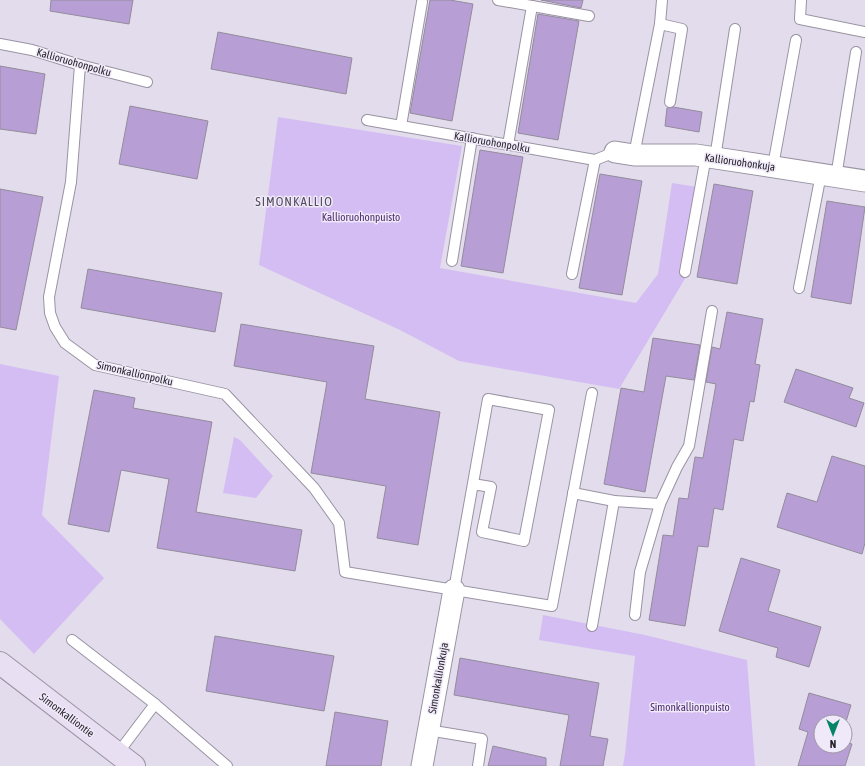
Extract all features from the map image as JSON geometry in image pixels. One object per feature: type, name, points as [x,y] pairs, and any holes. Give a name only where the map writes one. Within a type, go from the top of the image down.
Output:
[{"type":"main road","name":"Simonkalliontie","points":[[0,663],[126,760]]},
{"type":"street","name":"Kallioruohonkuja","points":[[624,153],[696,155],[865,181]]},
{"type":"street","name":"Simonkallionkuja","points":[[422,766],[454,590]]},
{"type":"lane","points":[[498,0],[589,16]]},
{"type":"lane","points":[[572,274],[594,160],[624,153],[660,24],[662,0]]},
{"type":"lane","points":[[801,0],[800,19],[865,32]]},
{"type":"lane","points":[[401,126],[422,2]]},
{"type":"lane","points":[[508,145],[532,6]]},
{"type":"lane","points":[[660,24],[682,29],[670,102]]},
{"type":"lane","points":[[685,272],[711,157],[735,29]]},
{"type":"lane","points":[[773,166],[796,40]]},
{"type":"lane","name":"Kallioruohonpolku","points":[[0,44],[32,50],[80,65],[147,82]]},
{"type":"lane","points":[[798,288],[828,175],[856,52]]},
{"type":"lane","name":"Simonkallionpolku","points":[[80,65],[71,182],[49,297],[50,313],[55,329],[65,343],[95,365],[225,394],[314,488],[339,523],[344,572],[454,590]]},
{"type":"lane","name":"Kallioruohonpolku","points":[[367,120],[594,160]]},
{"type":"lane","points":[[452,261],[472,138]]},
{"type":"lane","points":[[635,615],[640,572],[660,504],[677,467],[689,446],[712,311]]},
{"type":"lane","points":[[472,484],[491,487],[482,532],[524,541],[548,410],[488,399],[472,484],[454,590],[552,606],[592,393]]},
{"type":"lane","points":[[573,493],[614,501],[660,504]]},
{"type":"lane","points":[[592,626],[614,501]]},
{"type":"lane","points":[[72,640],[155,704],[227,766]]},
{"type":"lane","points":[[126,760],[155,704]]},
{"type":"lane","points":[[428,730],[482,739],[478,766]]},
{"type":"green space","name":"Kallioruohonpuisto","points":[[278,117],[462,146],[440,268],[636,303],[658,274],[672,183],[703,188],[686,277],[619,389],[459,361],[400,330],[259,265]]},
{"type":"green space","points":[[0,364],[59,376],[42,515],[104,578],[34,654],[0,619]]},
{"type":"green space","points":[[234,437],[240,440],[273,476],[256,498],[223,493]]},
{"type":"green space","name":"Simonkallionpuisto","points":[[543,615],[645,635],[747,660],[755,766],[623,766],[635,656],[539,640]]},
{"type":"building","points":[[51,0],[133,0],[129,24],[50,11]]},
{"type":"building","points":[[430,0],[450,0],[473,4],[452,121],[410,113]]},
{"type":"building","points":[[541,0],[583,0],[581,8]]},
{"type":"building","points":[[538,14],[579,21],[558,140],[518,133]]},
{"type":"building","points":[[218,32],[352,58],[346,94],[211,69]]},
{"type":"building","points":[[0,66],[45,74],[36,134],[0,129]]},
{"type":"building","points":[[130,106],[208,121],[197,179],[119,164]]},
{"type":"building","points":[[673,107],[702,112],[699,132],[665,126],[667,108]]},
{"type":"building","points":[[480,150],[523,157],[503,273],[461,266]]},
{"type":"building","points":[[600,174],[642,181],[622,295],[579,288]]},
{"type":"building","points":[[714,184],[753,191],[737,284],[697,277]]},
{"type":"building","points":[[0,189],[43,197],[16,330],[0,327]]},
{"type":"building","points":[[827,201],[865,207],[851,304],[811,297]]},
{"type":"building","points":[[88,269],[222,293],[215,332],[81,308]]},
{"type":"building","points":[[727,312],[763,319],[755,364],[760,365],[754,402],[750,401],[743,441],[734,439],[723,510],[714,508],[708,547],[698,546],[685,626],[649,620],[663,535],[673,536],[679,498],[688,499],[695,457],[703,458],[716,384],[706,382],[712,347],[720,349]]},
{"type":"building","points":[[241,324],[374,346],[365,399],[440,412],[418,545],[377,538],[386,486],[311,473],[327,382],[234,366]]},
{"type":"building","points":[[653,338],[700,345],[694,380],[666,376],[645,492],[604,484],[621,388],[644,392]]},
{"type":"building","points":[[796,369],[853,388],[849,398],[864,403],[856,427],[784,402]]},
{"type":"building","points":[[94,390],[135,398],[133,408],[212,422],[196,512],[302,530],[295,571],[157,548],[169,479],[121,470],[109,532],[68,524]]},
{"type":"building","points":[[832,456],[865,466],[865,543],[862,554],[777,527],[787,493],[817,502]]},
{"type":"building","points":[[741,558],[780,570],[768,611],[821,627],[809,667],[776,657],[778,648],[719,631]]},
{"type":"building","points":[[215,636],[334,656],[324,711],[206,691]]},
{"type":"building","points":[[460,658],[599,683],[590,736],[608,739],[603,766],[560,766],[569,715],[454,695]]},
{"type":"building","points":[[809,693],[851,705],[848,714],[813,714],[813,754],[849,754],[845,766],[798,766],[808,732],[799,729]]},
{"type":"building","points":[[335,712],[388,721],[381,766],[326,766]]},
{"type":"building","points":[[493,746],[546,758],[546,766],[488,766]]},
{"type":"district","name":"SIMONKALLIO","points":[[294,201]]}]
